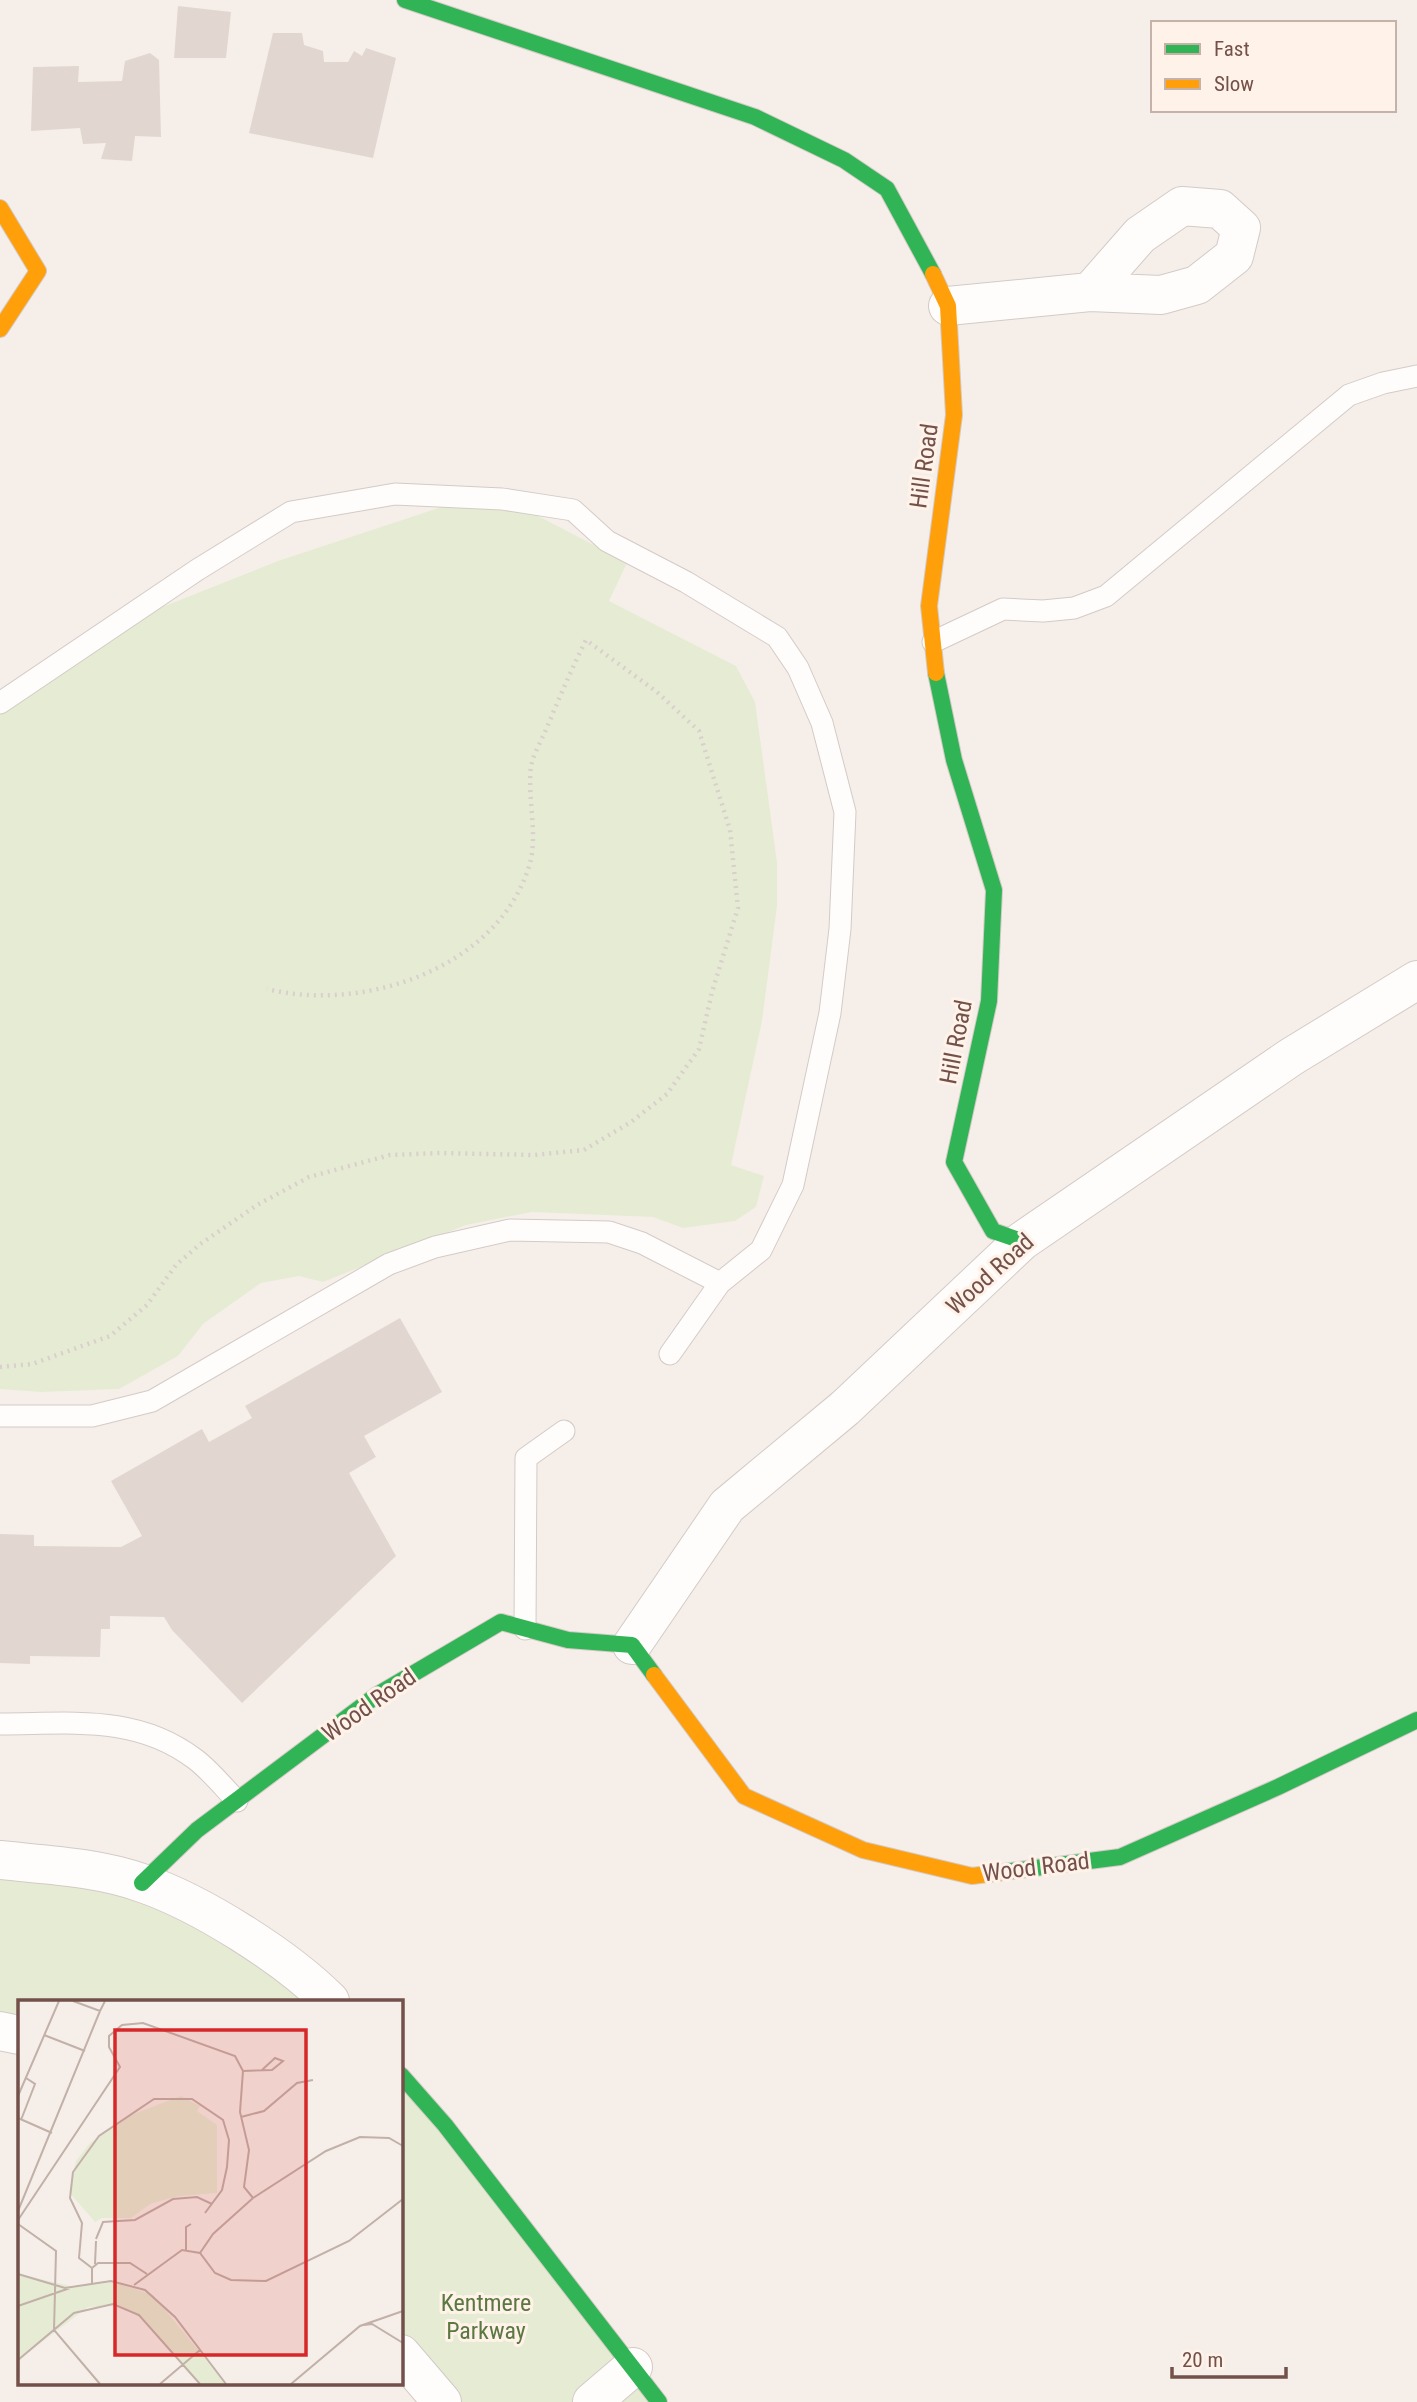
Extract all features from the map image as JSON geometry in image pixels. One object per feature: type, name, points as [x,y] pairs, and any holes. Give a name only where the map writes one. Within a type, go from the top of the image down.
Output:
[{"type":"street","name":"Hill Road","points":[[405,0],[755,117],[844,160],[887,189],[923,252],[948,306],[954,415],[929,606],[937,685],[954,760],[995,890],[989,1001],[954,1162],[993,1231],[1022,1241]]},
{"type":"street","points":[[0,208],[38,271],[0,329]]},
{"type":"street","points":[[948,306],[1090,292]]},
{"type":"street","name":"Wood Road","points":[[632,1645],[727,1506],[845,1408],[1022,1241],[1291,1057],[1417,980]]},
{"type":"street","name":"Wood Road","points":[[142,1883],[197,1830],[377,1695],[501,1622],[568,1640],[632,1645],[744,1796],[863,1850],[972,1876],[1120,1857],[1278,1787],[1417,1720]]},
{"type":"street","points":[[0,1860],[71,1867],[142,1883],[223,1922],[283,1961],[329,2000]]},
{"type":"street","points":[[0,2031],[18,2035]]},
{"type":"street","points":[[402,2076],[445,2125],[659,2402]]},
{"type":"street","points":[[402,2355],[442,2402]]},
{"type":"street","points":[[592,2402],[633,2368]]},
{"type":"lane","points":[[933,642],[1003,609],[1043,611],[1074,608],[1106,596],[1349,395],[1383,383],[1417,376]]},
{"type":"lane","points":[[0,703],[197,570],[291,512],[395,494],[502,499],[573,510],[607,541],[686,582],[777,637],[798,668],[822,723],[845,812],[840,929],[830,1013],[793,1185],[761,1250],[720,1283],[670,1354]]},
{"type":"lane","points":[[0,1416],[92,1416],[152,1401],[389,1264],[435,1247],[510,1230],[609,1232],[642,1243],[720,1283]]},
{"type":"lane","points":[[525,1629],[526,1458],[564,1431]]},
{"type":"lane","points":[[0,1724],[113,1724],[160,1737],[197,1760],[237,1801]]},
{"type":"path","points":[[0,1367],[32,1364],[110,1336],[147,1305],[176,1265],[199,1245],[257,1205],[309,1177],[390,1156],[440,1153],[534,1156],[584,1150],[631,1122],[667,1094],[699,1049],[712,992],[738,908],[730,830],[699,731],[657,692],[586,640],[531,765],[531,861],[513,903],[474,944],[435,971],[374,992],[288,994],[267,989]]},
{"type":"green space","points":[[490,491],[594,545],[614,546],[627,563],[609,601],[736,666],[755,702],[777,862],[777,906],[762,1021],[731,1165],[764,1176],[756,1207],[735,1221],[683,1228],[653,1217],[532,1212],[466,1225],[323,1282],[299,1276],[261,1283],[203,1324],[178,1356],[119,1389],[41,1392],[0,1389],[0,690],[97,633],[278,561]]},
{"type":"green space","points":[[0,1860],[142,1883],[328,2000],[18,2000],[18,2035],[0,2031]]},
{"type":"green space","name":"Kentmere Parkway","points":[[402,2076],[659,2402],[442,2402],[402,2355]]},
{"type":"building","points":[[178,6],[231,12],[226,58],[174,58]]},
{"type":"building","points":[[273,33],[302,33],[304,45],[323,51],[324,62],[348,62],[354,51],[362,56],[366,48],[396,58],[373,158],[249,133]]},
{"type":"building","points":[[150,53],[159,60],[161,137],[135,136],[132,161],[101,159],[106,143],[83,144],[80,128],[31,131],[33,67],[79,66],[78,82],[122,81],[125,61]]},
{"type":"building","points":[[400,1318],[442,1392],[364,1436],[376,1457],[349,1473],[396,1556],[242,1703],[172,1630],[164,1617],[110,1616],[110,1629],[101,1629],[100,1657],[30,1656],[30,1664],[0,1663],[0,1534],[34,1535],[34,1546],[121,1547],[142,1536],[111,1481],[202,1429],[209,1442],[252,1418],[245,1406]]},
{"type":"traffic: fast","points":[[405,0],[755,117],[844,160],[887,189],[933,274]]},
{"type":"traffic: fast","points":[[936,673],[954,760],[994,890],[989,1001],[954,1162],[993,1231],[1022,1241]]},
{"type":"traffic: fast","points":[[142,1883],[197,1830],[377,1695],[501,1622],[568,1640],[632,1645],[654,1675]]},
{"type":"traffic: fast","points":[[1004,1872],[1120,1857],[1278,1787],[1417,1720]]},
{"type":"traffic: fast","points":[[402,2076],[445,2125],[659,2402]]},
{"type":"traffic: slow","points":[[0,208],[38,271],[0,329]]},
{"type":"traffic: slow","points":[[933,274],[948,306],[954,415],[929,606],[936,673]]},
{"type":"traffic: slow","points":[[654,1675],[744,1796],[863,1850],[972,1876],[1004,1872]]}]
